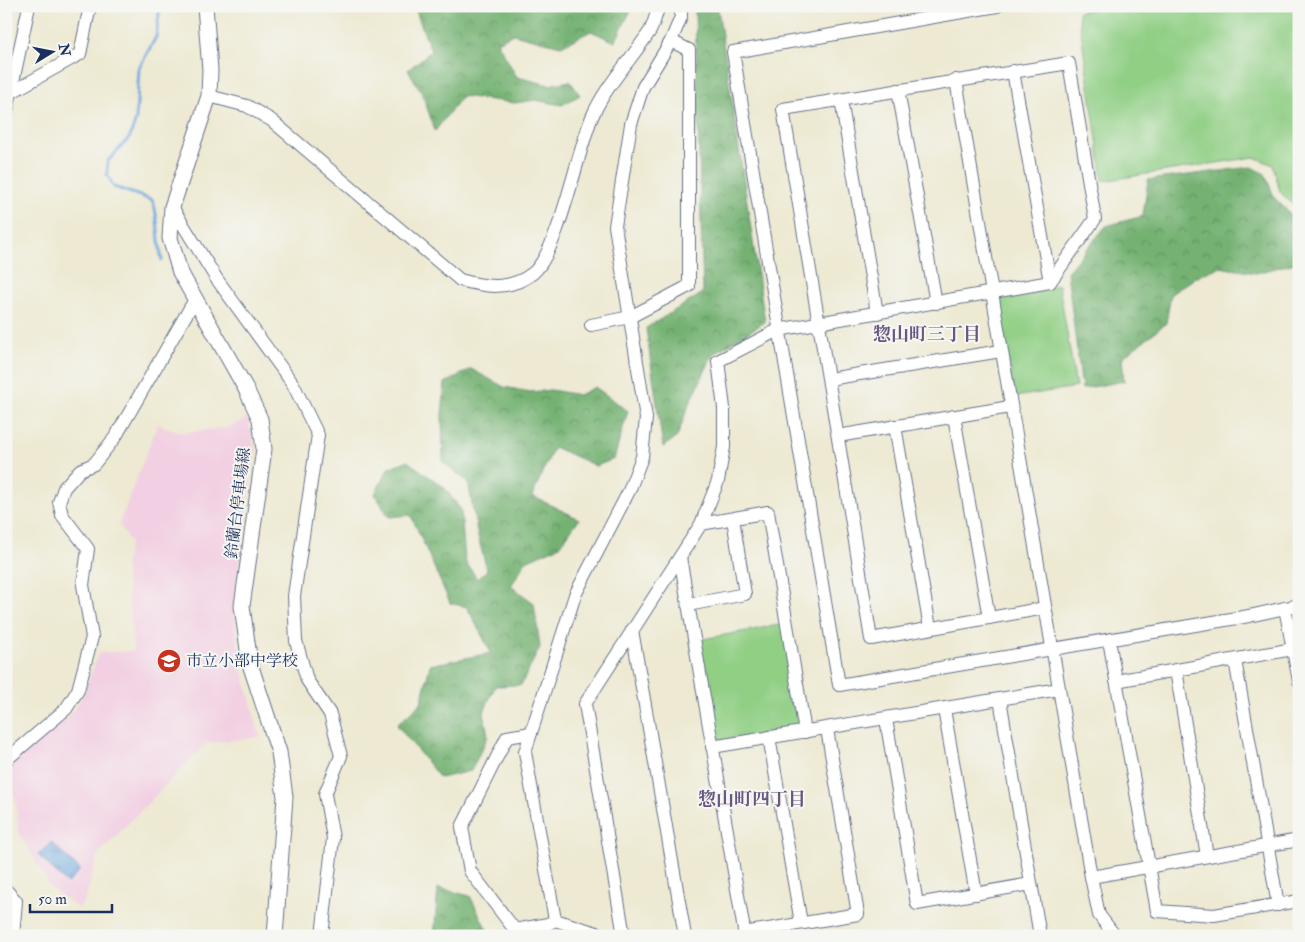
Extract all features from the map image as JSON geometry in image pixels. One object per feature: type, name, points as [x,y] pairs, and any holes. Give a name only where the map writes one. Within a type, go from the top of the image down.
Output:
[{"type":"main road","name":"鈴蘭台停車場線","points":[[205,6],[210,70],[209,96],[172,207],[170,238],[180,272],[194,301],[250,397],[260,419],[264,449],[242,606],[250,664],[278,752],[285,797],[275,936]]},
{"type":"street","points":[[6,116],[8,93],[29,6]]},
{"type":"street","points":[[8,93],[80,54],[90,6]]},
{"type":"street","points":[[209,96],[247,106],[272,120],[460,280],[486,287],[513,284],[533,272],[549,250],[592,117],[606,91],[651,30],[659,6]]},
{"type":"street","points":[[555,920],[525,752],[575,595],[629,491],[642,457],[646,418],[614,226],[631,124],[643,87],[671,42],[680,17],[681,6]]},
{"type":"street","points":[[997,6],[945,11],[733,52],[778,330],[839,685],[1052,650],[1299,605]]},
{"type":"street","points":[[591,325],[630,317],[689,286],[689,50],[671,42]]},
{"type":"street","points":[[624,936],[585,704],[701,524],[718,481],[724,447],[724,408],[718,360],[778,330],[819,323],[876,313],[936,303],[1050,282],[1095,219],[1068,63],[783,109],[819,323],[828,379],[838,436],[871,638],[1045,608]]},
{"type":"street","points":[[1013,72],[1050,282]]},
{"type":"street","points":[[956,80],[1091,877],[1100,915],[1114,936]]},
{"type":"street","points":[[898,90],[936,303]]},
{"type":"street","points":[[841,100],[876,313]]},
{"type":"street","points":[[172,207],[216,278],[293,384],[318,435],[294,596],[296,641],[307,680],[330,714],[341,756],[325,794],[333,838],[322,936]]},
{"type":"street","points":[[6,760],[66,709],[78,690],[92,637],[83,585],[88,549],[62,515],[59,502],[64,488],[80,470],[94,464],[116,436],[194,301]]},
{"type":"street","points":[[828,379],[1001,351]]},
{"type":"street","points":[[838,436],[1010,407]]},
{"type":"street","points":[[954,416],[989,618]]},
{"type":"street","points":[[895,426],[930,628]]},
{"type":"street","points":[[701,524],[768,512],[806,732]]},
{"type":"street","points":[[688,605],[746,594],[733,519]]},
{"type":"street","points":[[680,557],[744,934],[858,914],[827,729]]},
{"type":"street","points":[[1285,608],[1299,681]]},
{"type":"street","points":[[632,630],[685,936]]},
{"type":"street","points":[[1109,640],[1157,911],[1214,916],[1299,901]]},
{"type":"street","points":[[1116,681],[1293,649]]},
{"type":"street","points":[[1235,660],[1278,905]]},
{"type":"street","points":[[1176,670],[1207,856]]},
{"type":"street","points":[[712,747],[1059,689]]},
{"type":"street","points":[[1000,699],[1040,936]]},
{"type":"street","points":[[944,709],[976,894]]},
{"type":"street","points":[[886,719],[917,904],[1031,884]]},
{"type":"street","points":[[531,733],[507,737],[462,827],[470,870],[514,930],[548,924],[555,920],[606,936]]},
{"type":"street","points":[[769,737],[801,923]]},
{"type":"street","points":[[1091,877],[1299,840]]},
{"type":"street","points":[[6,890],[16,901],[13,936]]},
{"type":"street","points":[[1293,936],[1299,935]]},
{"type":"shaded area","name":"市立小部中学校","points":[[248,418],[255,451],[233,606],[242,669],[260,737],[207,743],[98,854],[86,897],[79,909],[52,889],[19,833],[15,796],[6,781],[6,766],[69,717],[83,695],[99,653],[134,651],[125,565],[130,542],[119,524],[158,424],[182,433],[230,427]]},
{"type":"green space","points":[[414,6],[633,6],[615,42],[591,31],[561,46],[513,34],[497,42],[517,77],[549,85],[570,81],[580,95],[562,105],[535,100],[515,103],[462,96],[435,131],[422,93],[408,70],[431,51]]},
{"type":"green space","points":[[698,6],[713,6],[718,9],[765,322],[713,354],[686,412],[677,437],[663,447],[646,328],[703,293],[695,11]]},
{"type":"green space","points":[[1108,6],[1299,6],[1299,210],[1280,192],[1273,165],[1254,157],[1103,181],[1078,12]]},
{"type":"green space","points":[[1251,167],[1265,174],[1274,197],[1294,218],[1299,218],[1299,262],[1256,273],[1219,267],[1198,276],[1171,294],[1166,323],[1122,358],[1124,381],[1082,389],[1067,272],[1106,226],[1143,216],[1148,180]]},
{"type":"green space","points":[[1059,285],[1076,387],[1015,397],[998,303],[1003,296]]},
{"type":"green space","points":[[471,369],[504,387],[530,392],[551,390],[579,395],[595,387],[628,411],[614,459],[596,466],[554,447],[532,496],[579,519],[560,546],[526,561],[511,586],[534,603],[540,647],[521,685],[495,686],[484,712],[488,736],[471,771],[440,778],[397,725],[421,703],[430,665],[491,653],[467,607],[450,603],[411,515],[389,517],[375,494],[389,467],[407,461],[444,487],[461,510],[465,561],[477,579],[487,570],[478,537],[468,482],[443,462],[442,414],[445,383]]},
{"type":"green space","points":[[779,625],[785,630],[800,724],[794,729],[724,741],[716,736],[699,642],[703,639]]},
{"type":"green space","points":[[438,888],[470,896],[490,936],[434,936]]},
{"type":"water","points":[[51,842],[80,870],[67,884],[38,855]]},
{"type":"waterway","points":[[160,6],[156,37],[139,68],[136,119],[130,137],[108,161],[107,174],[114,187],[152,200],[156,211],[162,260]]},
{"type":"place","name":"市立小部中学校","points":[[169,661]]},
{"type":"district","name":"惣山町三丁目","points":[[927,334]]},
{"type":"district","name":"惣山町四丁目","points":[[752,799]]}]
